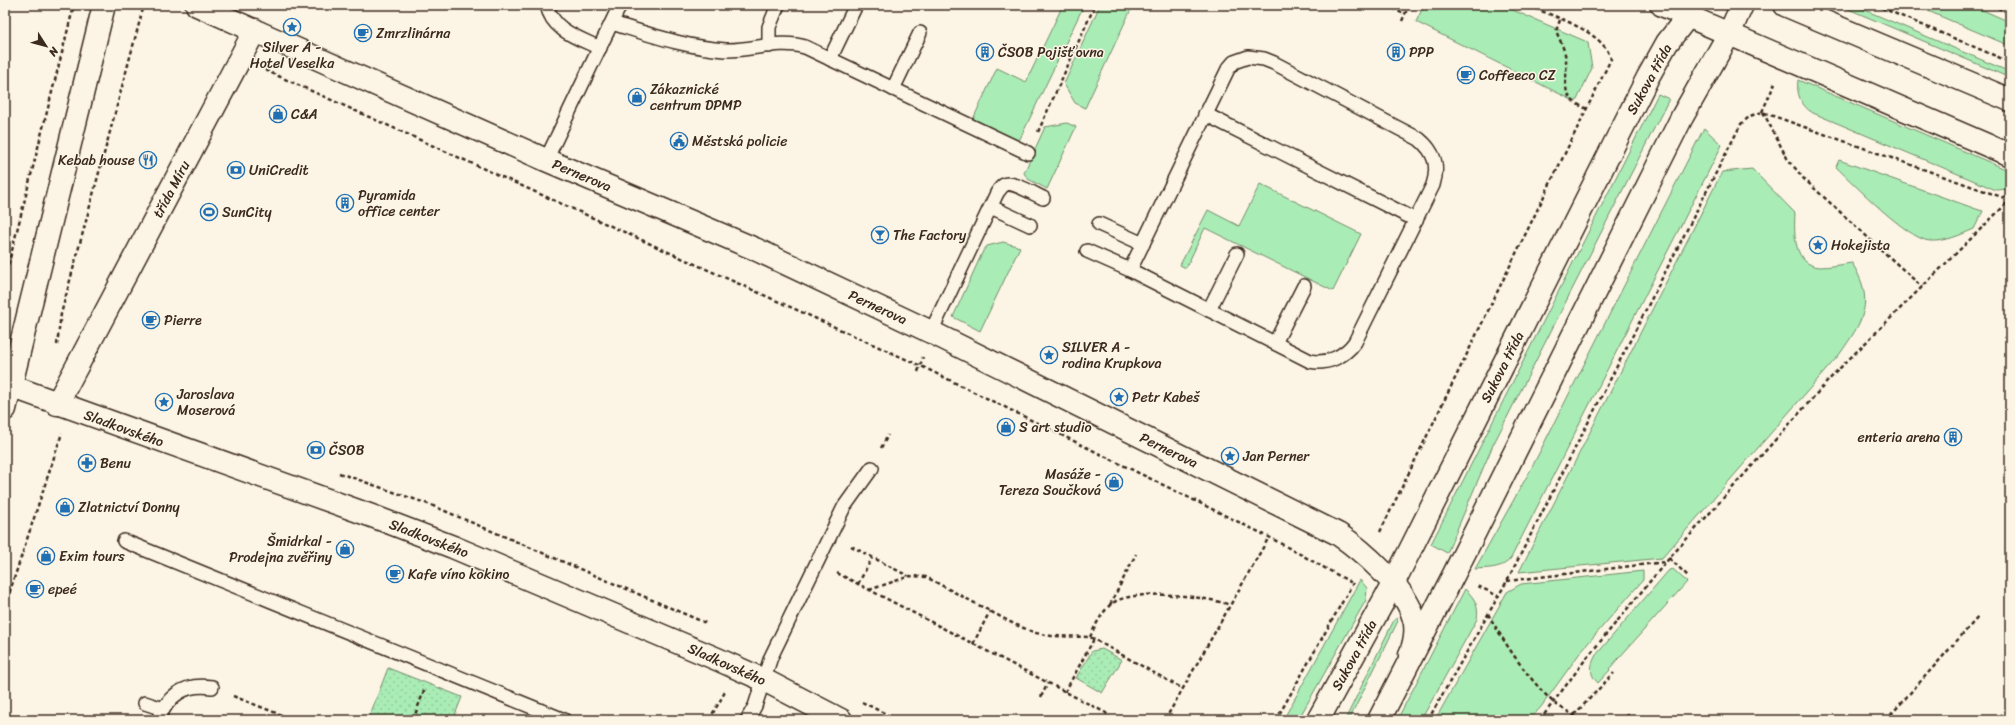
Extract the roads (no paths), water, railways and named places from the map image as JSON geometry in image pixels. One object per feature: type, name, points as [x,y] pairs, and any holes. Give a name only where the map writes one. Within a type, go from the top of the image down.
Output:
[{"type":"street","points":[[5,409],[8,385],[104,5]]},
{"type":"street","points":[[197,5],[255,30]]},
{"type":"street","points":[[1662,5],[1692,10],[1729,34],[2010,154]]},
{"type":"street","points":[[1379,720],[1682,118],[1729,34],[1742,5]]},
{"type":"street","points":[[1785,5],[2010,100]]},
{"type":"street","name":"Sukova třída","points":[[1318,720],[1393,584],[1648,77],[1667,43],[1692,10]]},
{"type":"street","name":"Pernerova","points":[[255,30],[546,160],[755,249],[931,332],[1338,534],[1367,556],[1393,584],[1408,606],[1415,624],[1416,635],[1405,671]]},
{"type":"street","name":"třída Míru","points":[[64,406],[71,378],[255,30]]},
{"type":"street","name":"Sladkovského","points":[[8,385],[372,516],[453,547],[764,680],[841,720]]},
{"type":"lane","points":[[547,5],[549,16],[558,26],[600,48]]},
{"type":"lane","points":[[546,160],[620,5]]},
{"type":"lane","points":[[769,46],[769,27],[778,5]]},
{"type":"lane","points":[[830,59],[856,5]]},
{"type":"lane","points":[[612,23],[712,49],[744,49],[795,44],[830,59],[1028,153]]},
{"type":"lane","points":[[893,89],[920,33]]},
{"type":"lane","points":[[1086,251],[1130,270],[1310,361],[1317,363],[1343,355],[1349,350],[1416,220],[1435,177],[1435,159],[1427,145],[1419,139],[1274,63],[1264,59],[1248,57],[1234,62],[1224,76],[1205,114],[1130,270]]},
{"type":"lane","points":[[1205,114],[1416,220]]},
{"type":"lane","points":[[931,332],[1000,189],[1008,184],[1043,198]]},
{"type":"lane","points":[[991,207],[1030,225]]},
{"type":"lane","points":[[1099,224],[1143,244]]},
{"type":"lane","points":[[1209,310],[1237,254]]},
{"type":"lane","points":[[1275,343],[1304,286]]},
{"type":"lane","points":[[747,720],[755,706],[771,657],[844,507],[872,468]]},
{"type":"lane","points":[[124,541],[564,720]]},
{"type":"lane","points":[[145,703],[160,714],[170,699],[183,689],[201,685],[212,687]]},
{"type":"place","name":"Silver A - Hotel Veselka","points":[[292,27]]},
{"type":"place","name":"Zmrzlinárna","points":[[363,33]]},
{"type":"place","name":"ČSOB Pojišťovna","points":[[985,52]]},
{"type":"place","name":"PPP","points":[[1396,52]]},
{"type":"place","name":"Coffeeco CZ","points":[[1466,75]]},
{"type":"place","name":"Zákaznické centrum DPMP","points":[[637,97]]},
{"type":"place","name":"C&A","points":[[278,114]]},
{"type":"place","name":"Městská policie","points":[[679,141]]},
{"type":"place","name":"Kebab house","points":[[148,160]]},
{"type":"place","name":"UniCredit","points":[[236,170]]},
{"type":"place","name":"Pyramida office center","points":[[345,203]]},
{"type":"place","name":"SunCity","points":[[209,212]]},
{"type":"place","name":"The Factory","points":[[880,235]]},
{"type":"place","name":"Hokejista","points":[[1818,245]]},
{"type":"place","name":"Pierre","points":[[151,320]]},
{"type":"place","name":"SILVER A - rodina Krupkova","points":[[1049,355]]},
{"type":"place","name":"Petr Kabeš","points":[[1119,397]]},
{"type":"place","name":"Jaroslava Moserová","points":[[164,402]]},
{"type":"place","name":"S art studio","points":[[1006,427]]},
{"type":"place","name":"enteria arena","points":[[1953,437]]},
{"type":"place","name":"ČSOB","points":[[316,450]]},
{"type":"place","name":"Jan Perner","points":[[1230,456]]},
{"type":"place","name":"Benu","points":[[87,463]]},
{"type":"place","name":"Masáže - Tereza Součková","points":[[1114,482]]},
{"type":"place","name":"Zlatnictví Donny","points":[[65,507]]},
{"type":"place","name":"Šmidrkal - Prodejna zvěřiny","points":[[345,549]]},
{"type":"place","name":"Exim tours","points":[[46,556]]},
{"type":"place","name":"Kafe víno kokino","points":[[395,574]]},
{"type":"place","name":"epeé","points":[[35,589]]}]
